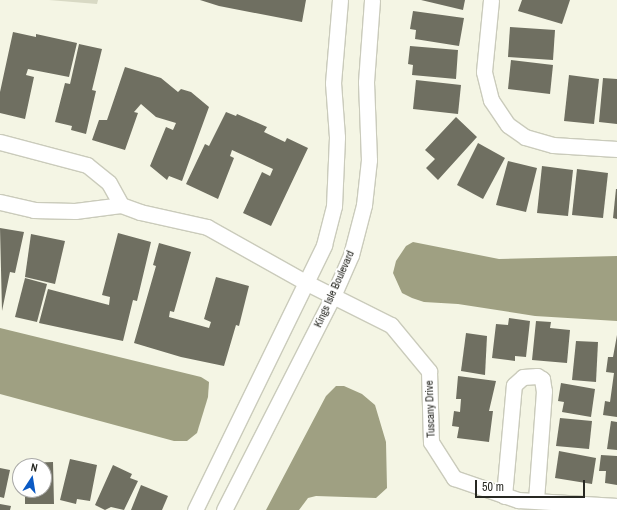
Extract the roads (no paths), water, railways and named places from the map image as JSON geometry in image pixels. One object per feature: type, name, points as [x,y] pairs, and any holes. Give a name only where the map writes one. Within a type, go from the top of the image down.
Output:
[{"type":"street","points":[[195,510],[324,245],[334,206],[336,138],[333,83],[340,0]]},
{"type":"street","name":"Kings Isle Boulevard","points":[[224,510],[333,296],[351,255],[364,205],[369,160],[366,82],[372,0]]},
{"type":"street","points":[[491,0],[484,72],[491,100],[508,126],[525,137],[553,145],[617,149]]},
{"type":"street","points":[[0,142],[87,165],[109,184],[121,205],[75,211],[34,210],[0,202]]},
{"type":"street","name":"Tuscany Drive","points":[[121,205],[140,212],[207,227],[305,282],[391,325],[429,371],[430,442],[454,478],[504,496],[518,505],[545,503],[617,506]]},
{"type":"street","points":[[504,496],[514,385],[523,377],[537,376],[542,379],[544,391],[545,503]]}]
